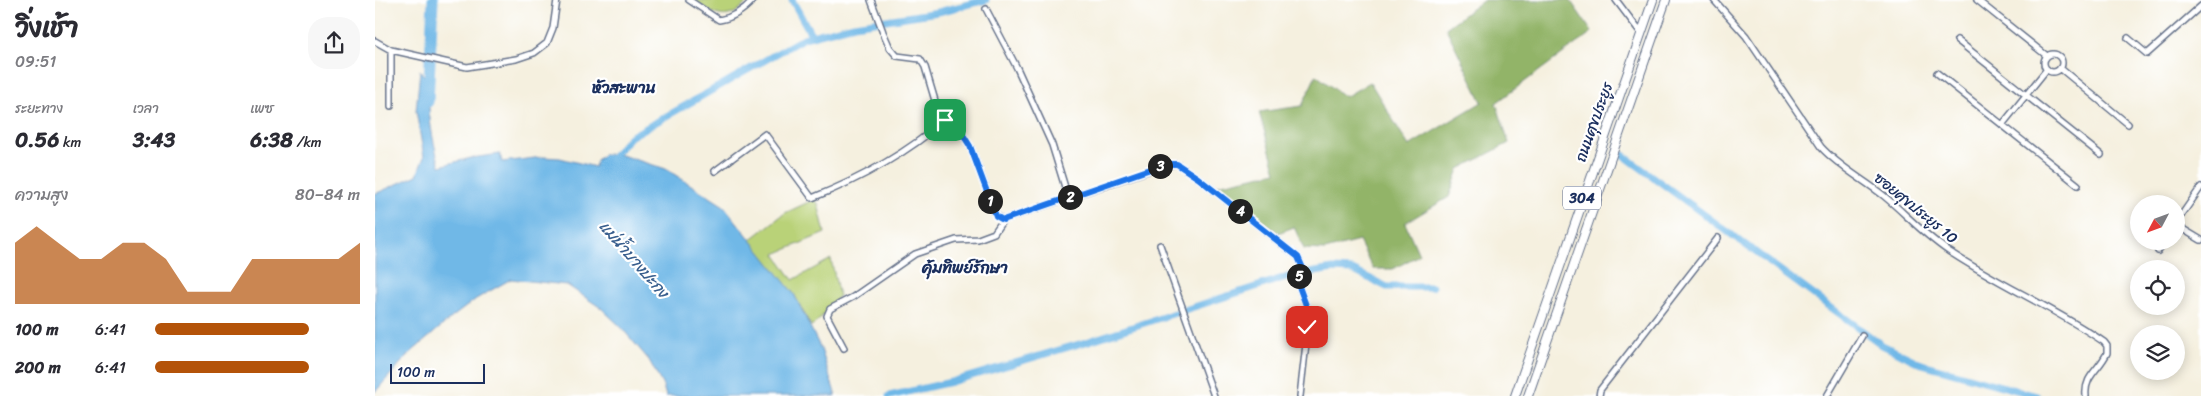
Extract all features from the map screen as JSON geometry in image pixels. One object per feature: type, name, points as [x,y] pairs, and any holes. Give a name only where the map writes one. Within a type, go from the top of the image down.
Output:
[{"type":"main road","name":"ถนนศุขประยูร","points":[[1515,396],[1653,0]]},
{"type":"main road","name":"ถนนศุขประยูร","points":[[1529,396],[1666,0]]},
{"type":"street","points":[[375,40],[391,50],[467,67],[494,64],[525,57],[541,49],[550,36],[557,0]]},
{"type":"street","points":[[689,0],[719,20],[727,19],[738,13],[753,0]]},
{"type":"street","points":[[871,0],[890,48],[897,56],[919,59],[925,68],[935,104],[945,120],[960,130],[970,146],[996,216],[1003,220]]},
{"type":"street","points":[[1615,0],[1641,33]]},
{"type":"street","name":"ซอยศุขประยูร 10","points":[[1714,0],[1745,36],[1821,147],[1831,158],[1884,196],[1906,217],[1952,254],[2073,322],[2104,342],[2107,346],[2107,353],[2087,382],[2085,388],[2086,396]]},
{"type":"street","points":[[1977,0],[2047,56]]},
{"type":"street","points":[[2128,38],[2147,54],[2201,6]]},
{"type":"street","points":[[986,9],[1017,68],[1052,145],[1068,197]]},
{"type":"street","points":[[1957,40],[2101,155]]},
{"type":"street","points":[[391,50],[391,106]]},
{"type":"street","points":[[2047,56],[2053,54],[2060,57],[2062,62],[2060,68],[2055,71],[2047,69]]},
{"type":"street","points":[[2047,56],[2045,64],[2047,69]]},
{"type":"street","points":[[2060,68],[2128,124]]},
{"type":"street","points":[[2002,125],[2047,69]]},
{"type":"street","points":[[1937,73],[2078,186]]},
{"type":"street","points":[[715,171],[765,134],[812,198],[851,182],[881,166],[912,146],[945,120]]},
{"type":"street","points":[[844,348],[827,316],[829,309],[853,297],[915,254],[956,240],[978,239],[994,233],[1003,220],[1165,164],[1177,164],[1198,178],[1298,257],[1302,266],[1297,281],[1309,318],[1300,396]]},
{"type":"street","points":[[2185,210],[2201,186]]},
{"type":"street","points":[[2185,230],[2201,240]]},
{"type":"street","points":[[1599,396],[1601,390],[1718,238]]},
{"type":"street","points":[[1160,245],[1214,396]]},
{"type":"street","points":[[1827,396],[1863,336]]},
{"type":"green space","points":[[693,0],[749,0],[734,13],[721,15],[715,14]]},
{"type":"green space","points":[[1484,0],[1570,0],[1592,32],[1496,103],[1509,143],[1459,169],[1449,197],[1405,223],[1419,255],[1393,269],[1373,269],[1359,241],[1325,250],[1304,249],[1294,227],[1278,233],[1217,185],[1276,172],[1259,112],[1302,106],[1316,75],[1345,97],[1370,82],[1409,146],[1482,102],[1446,28]]},
{"type":"green space","points":[[815,199],[825,233],[775,254],[793,280],[831,259],[839,296],[817,322],[811,326],[794,294],[750,240],[785,213]]},
{"type":"water","name":"แม่น้ำบางปะกง","points":[[420,70],[429,83],[431,125],[440,166],[471,158],[500,154],[502,162],[543,157],[560,158],[595,167],[597,160],[604,154],[621,155],[666,169],[724,206],[794,294],[821,349],[836,396],[666,396],[663,386],[649,360],[620,326],[601,308],[567,285],[511,279],[476,299],[450,319],[408,355],[375,392],[375,194],[417,175],[424,157],[416,111]]},
{"type":"waterway","points":[[428,102],[433,0]]},
{"type":"waterway","points":[[792,0],[812,36]]},
{"type":"waterway","points":[[610,160],[630,137],[804,38],[854,25],[938,12],[986,0]]},
{"type":"waterway","points":[[1623,155],[1882,345],[1922,364],[2037,396]]},
{"type":"waterway","points":[[889,396],[951,382],[1086,342],[1286,277],[1333,269],[1352,270],[1387,287],[1432,287]]},
{"type":"district","name":"หัวสะพาน","points":[[624,87]]},
{"type":"district","name":"คุ้มทิพย์รักษา","points":[[965,267]]},
{"type":"route","points":[[945,120],[960,130],[970,146],[996,216],[1003,220],[1165,164],[1177,164],[1198,178],[1298,257],[1302,266],[1297,281],[1307,308],[1309,318],[1307,327]]}]
